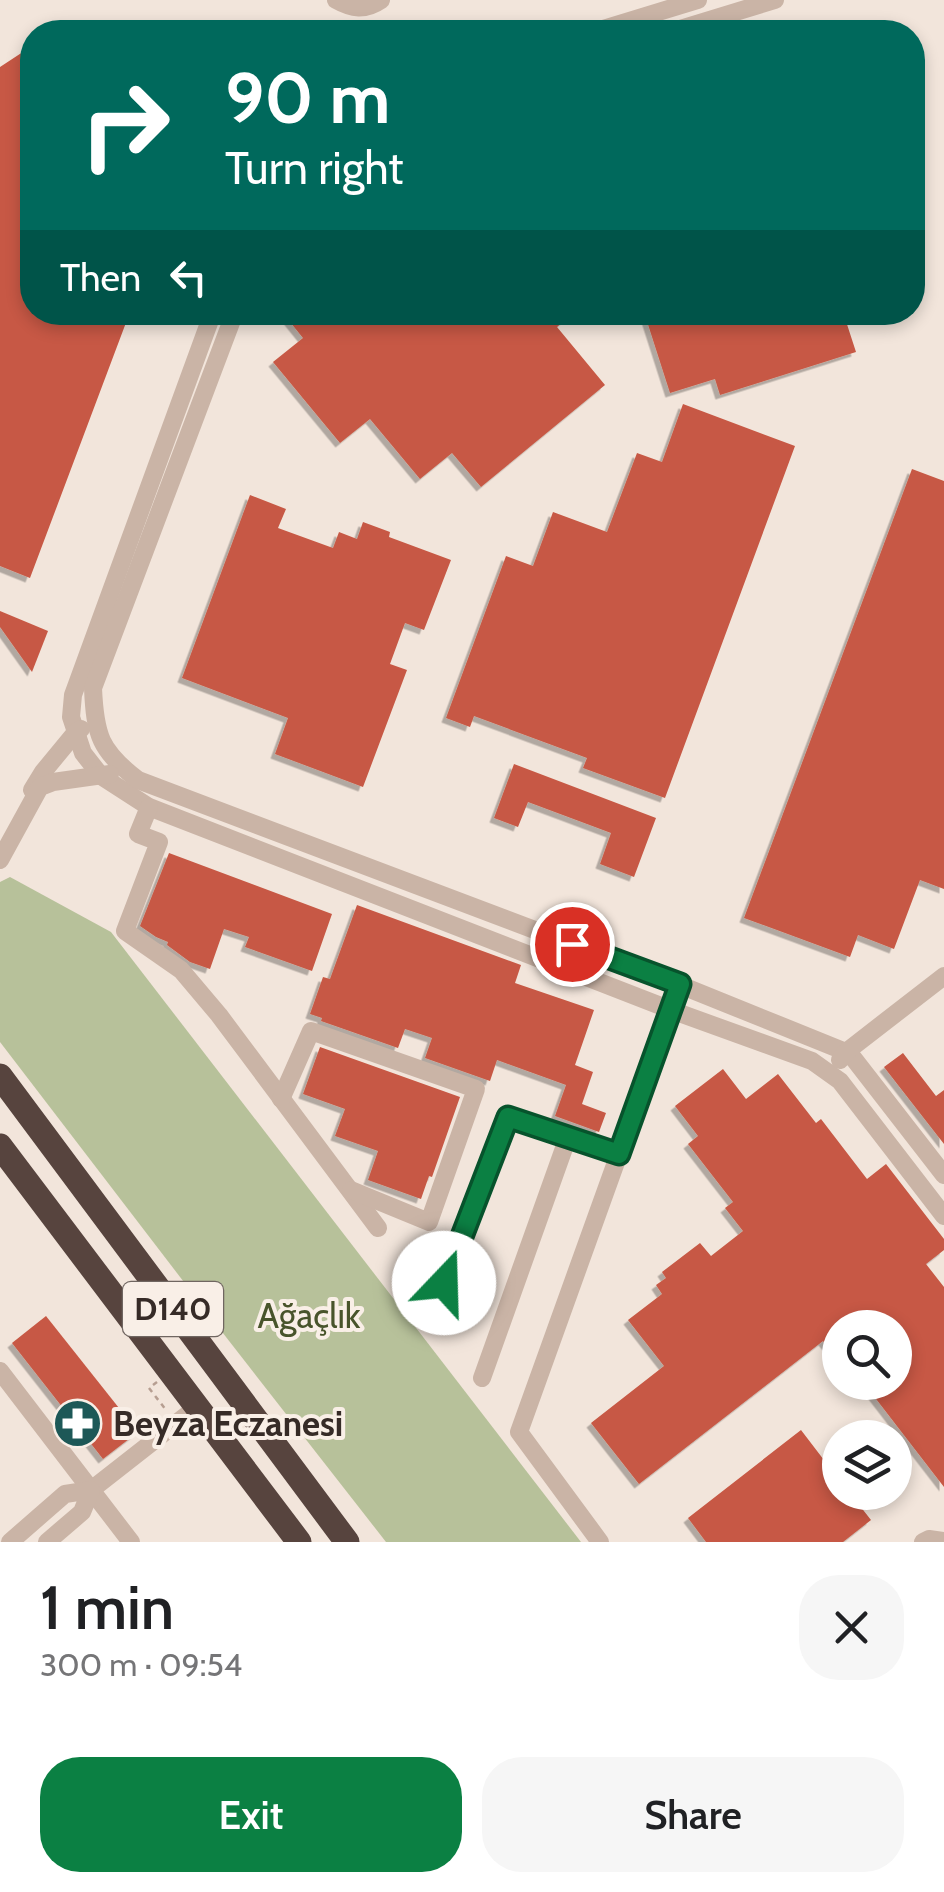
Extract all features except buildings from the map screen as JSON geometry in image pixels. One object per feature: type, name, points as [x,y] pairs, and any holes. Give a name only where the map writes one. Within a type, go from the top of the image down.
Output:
[{"type":"highway","name":"D140","points":[[0,1076],[346,1542]]},
{"type":"highway","name":"D140","points":[[0,1146],[299,1542]]},
{"type":"street","points":[[336,0],[362,8],[381,0]]},
{"type":"street","points":[[632,20],[698,0]]},
{"type":"street","points":[[709,20],[775,0]]},
{"type":"street","points":[[208,325],[73,694],[70,717],[83,752],[101,776],[150,806],[671,1010],[812,1061],[840,1081],[944,1216]]},
{"type":"street","points":[[229,325],[94,688],[95,721],[104,747],[118,765],[138,780],[680,984],[846,1052],[944,1175]]},
{"type":"street","points":[[0,835],[76,732],[95,721]]},
{"type":"street","points":[[0,860],[40,787],[126,771]]},
{"type":"street","points":[[150,806],[138,834],[158,842],[125,931],[180,970],[378,1228]]},
{"type":"street","points":[[832,1074],[846,1052],[944,976]]},
{"type":"street","points":[[600,1542],[520,1432],[680,984]]},
{"type":"street","points":[[282,1099],[312,1031],[476,1089],[429,1222],[349,1189]]},
{"type":"street","points":[[432,1316],[508,1117],[619,1154]]},
{"type":"street","points":[[482,1378],[568,1137]]},
{"type":"street","points":[[0,1371],[131,1542]]},
{"type":"street","points":[[47,1542],[82,1512],[91,1490],[197,1406]]},
{"type":"street","points":[[10,1542],[65,1494],[91,1490]]},
{"type":"street","points":[[923,1542],[944,1541]]},
{"type":"path","points":[[209,1321],[220,1334]]},
{"type":"path","points":[[150,1388],[166,1409]]},
{"type":"green space","name":"Ağaçlık","points":[[10,877],[111,932],[581,1542],[386,1542],[0,1042],[0,882]]},
{"type":"place","name":"Beyza Eczanesi","points":[[78,1424]]},
{"type":"route","points":[[444,1283],[508,1117],[619,1154],[680,984],[572,944]]}]
